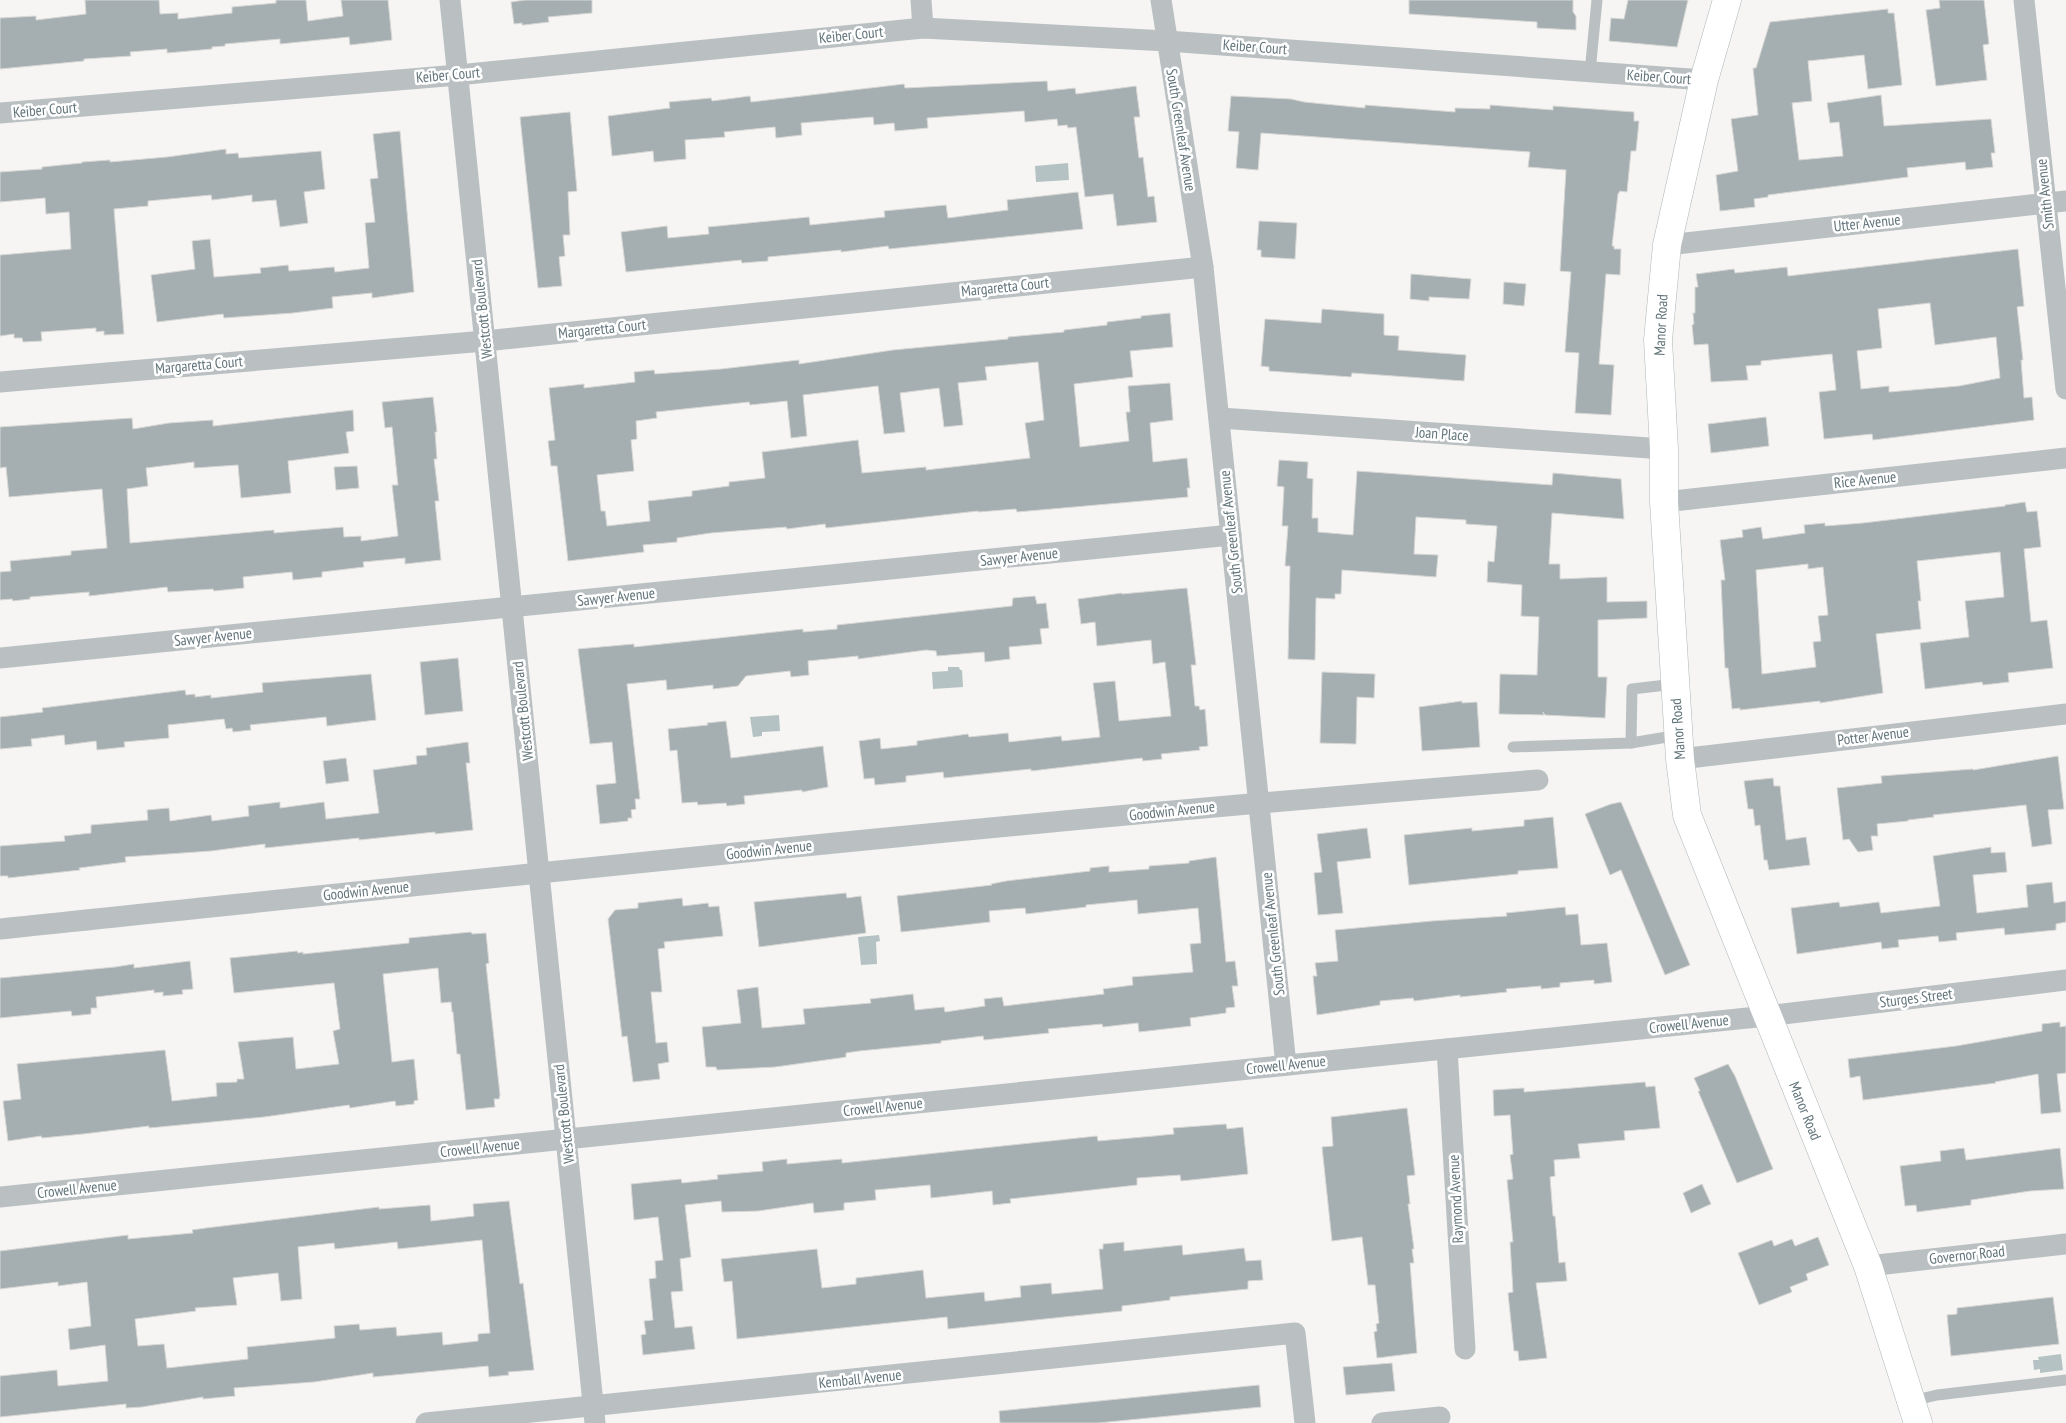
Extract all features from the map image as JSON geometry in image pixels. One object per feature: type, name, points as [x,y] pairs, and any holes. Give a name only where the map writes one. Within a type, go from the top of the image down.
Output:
[{"type":"street","name":"Westcott Boulevard","points":[[450,0],[595,1415]]},
{"type":"street","points":[[921,0],[923,28]]},
{"type":"street","name":"South Greenleaf Avenue","points":[[1161,0],[1203,267],[1286,1065]]},
{"type":"street","name":"Manor Road","points":[[1727,0],[1704,80],[1667,245],[1658,340],[1664,449],[1664,502],[1679,747],[1687,816],[1868,1266],[1915,1412]]},
{"type":"street","name":"Smith Avenue","points":[[2024,0],[2056,202],[2066,389]]},
{"type":"street","name":"Keiber Court","points":[[0,113],[458,75],[923,28],[1167,40],[1704,80]]},
{"type":"street","name":"Utter Avenue","points":[[1667,245],[2056,202]]},
{"type":"street","name":"Margaretta Court","points":[[0,382],[485,340],[1203,267]]},
{"type":"street","name":"Joan Place","points":[[1220,418],[1664,449]]},
{"type":"street","name":"Rice Avenue","points":[[1664,502],[2066,458]]},
{"type":"street","name":"Sawyer Avenue","points":[[0,658],[1231,535]]},
{"type":"street","name":"Potter Avenue","points":[[1679,747],[2066,714]]},
{"type":"street","name":"Goodwin Avenue","points":[[0,929],[539,873],[1259,802],[1538,780]]},
{"type":"street","name":"Sturges Street","points":[[1766,1016],[2066,980]]},
{"type":"street","name":"Crowell Avenue","points":[[0,1197],[1766,1016]]},
{"type":"street","name":"Raymond Avenue","points":[[1448,1049],[1465,1349]]},
{"type":"street","name":"Governor Road","points":[[1868,1266],[2066,1244]]},
{"type":"street","name":"Kemball Avenue","points":[[426,1423],[595,1415],[1295,1333],[1305,1423]]},
{"type":"street","points":[[1382,1423],[1440,1417]]},
{"type":"lane","points":[[1590,72],[1597,0]]},
{"type":"lane","points":[[1631,743],[1632,688],[1676,684]]},
{"type":"lane","points":[[1513,747],[1631,743],[1679,747]]},
{"type":"lane","points":[[1915,1412],[1937,1395],[2066,1380]]},
{"type":"shaded area","points":[[1068,163],[1069,180],[1036,182],[1035,166]]},
{"type":"shaded area","points":[[948,667],[959,667],[962,670],[963,687],[933,689],[932,672],[948,671]]},
{"type":"shaded area","points":[[779,715],[780,731],[762,732],[762,736],[753,737],[750,717]]},
{"type":"shaded area","points":[[879,935],[880,941],[876,942],[877,964],[861,965],[858,937]]},
{"type":"shaded area","points":[[2061,1354],[2063,1370],[2040,1373],[2040,1369],[2034,1370],[2033,1360],[2039,1360],[2038,1357]]},
{"type":"building","points":[[85,0],[159,0],[160,14],[178,13],[178,19],[232,13],[232,7],[276,3],[276,0],[306,0],[308,21],[343,16],[341,0],[388,0],[392,40],[350,45],[349,37],[280,44],[280,39],[225,44],[225,46],[212,47],[212,49],[167,53],[167,49],[130,52],[131,56],[84,59],[84,61],[0,69],[0,18],[36,16],[36,20],[86,14]]},
{"type":"building","points":[[525,0],[592,0],[592,13],[548,17],[549,22],[524,25],[522,23],[514,24],[511,2]]},
{"type":"building","points":[[1409,0],[1573,0],[1576,30],[1537,28],[1537,22],[1409,14]]},
{"type":"building","points":[[1628,0],[1688,0],[1677,47],[1609,41],[1611,18],[1624,19]]},
{"type":"building","points":[[1939,0],[1984,0],[1989,44],[1983,45],[1987,80],[1936,86],[1926,10],[1940,8]]},
{"type":"building","points":[[1888,9],[1888,13],[1894,13],[1902,85],[1868,89],[1864,55],[1808,61],[1812,101],[1792,103],[1799,160],[1843,156],[1839,122],[1830,123],[1827,103],[1881,95],[1884,126],[1991,119],[1995,153],[1991,153],[1993,167],[1966,170],[1965,162],[1907,168],[1908,177],[1768,195],[1768,197],[1754,199],[1755,207],[1720,211],[1716,175],[1738,171],[1731,119],[1758,115],[1753,68],[1756,68],[1770,22]]},
{"type":"building","points":[[1047,81],[1048,91],[1075,88],[1076,94],[1136,86],[1140,117],[1134,117],[1139,158],[1143,157],[1148,197],[1154,196],[1157,222],[1117,226],[1113,194],[1085,197],[1076,127],[1058,126],[1057,119],[1025,122],[1024,111],[927,118],[928,128],[895,131],[894,123],[874,125],[873,117],[801,123],[802,135],[776,138],[775,127],[724,132],[725,137],[685,140],[686,159],[654,162],[653,151],[612,156],[608,116],[670,108],[669,102],[711,98],[712,101],[750,96],[751,102],[904,84],[905,88]]},
{"type":"building","points":[[1231,96],[1291,99],[1365,108],[1365,105],[1455,112],[1455,108],[1490,109],[1490,105],[1553,110],[1553,106],[1634,112],[1634,121],[1639,121],[1636,151],[1631,151],[1627,192],[1620,191],[1618,194],[1612,246],[1614,246],[1614,249],[1621,249],[1620,275],[1606,274],[1599,364],[1614,365],[1611,415],[1575,413],[1579,353],[1565,352],[1571,272],[1560,271],[1566,170],[1528,167],[1530,152],[1261,133],[1258,170],[1236,168],[1239,132],[1228,131]]},
{"type":"building","points":[[570,112],[577,191],[568,192],[570,235],[563,235],[565,256],[559,257],[562,286],[538,288],[520,117]]},
{"type":"building","points":[[400,131],[414,292],[372,298],[372,293],[332,297],[333,308],[293,313],[224,318],[223,314],[157,322],[151,275],[195,269],[192,241],[210,239],[214,277],[261,273],[260,268],[288,265],[289,271],[334,267],[335,272],[369,268],[365,223],[375,222],[370,179],[378,178],[373,134]]},
{"type":"building","points":[[226,149],[226,154],[238,153],[239,158],[321,151],[325,189],[304,192],[308,223],[280,227],[276,200],[252,202],[252,195],[212,200],[211,195],[148,201],[148,206],[114,209],[124,334],[104,335],[104,331],[96,332],[96,328],[41,332],[42,341],[23,342],[22,338],[14,338],[14,334],[0,336],[0,255],[71,249],[69,212],[46,214],[45,198],[0,202],[0,172],[42,169],[42,167],[82,162],[110,160],[110,162],[167,157]]},
{"type":"building","points":[[1078,192],[1083,229],[889,249],[888,246],[841,252],[841,250],[768,257],[768,261],[742,263],[741,260],[626,272],[621,232],[667,226],[668,238],[709,234],[708,227],[809,217],[810,225],[885,217],[884,211],[946,205],[948,218],[1008,210],[1007,200]]},
{"type":"building","points":[[1259,221],[1297,223],[1295,259],[1261,257],[1261,250],[1257,250]]},
{"type":"building","points":[[2018,249],[2024,306],[2017,307],[2023,360],[2021,360],[2024,398],[2032,397],[2034,420],[1873,440],[1872,434],[1824,439],[1819,392],[1836,390],[1832,354],[1761,361],[1761,365],[1746,366],[1748,380],[1711,382],[1708,344],[1694,345],[1692,325],[1694,324],[1693,313],[1695,313],[1695,287],[1698,287],[1696,274],[1734,269],[1735,273],[1787,267],[1788,276]],"holes":[[[1930,303],[1935,345],[1996,337],[2000,378],[1959,386],[1889,392],[1889,386],[1861,389],[1857,351],[1882,348],[1878,309]]]},
{"type":"building","points":[[1411,274],[1471,279],[1469,299],[1429,297],[1429,301],[1410,299]]},
{"type":"building","points":[[1504,282],[1526,284],[1524,306],[1503,304]]},
{"type":"building","points":[[1322,309],[1384,314],[1384,335],[1399,336],[1398,350],[1466,355],[1464,381],[1352,373],[1351,377],[1269,371],[1269,367],[1261,366],[1265,319],[1321,323]]},
{"type":"building","points":[[1170,313],[1173,347],[1130,351],[1133,377],[1074,384],[1080,447],[1129,441],[1126,412],[1130,412],[1128,386],[1170,383],[1173,420],[1150,423],[1153,462],[1187,458],[1190,488],[1187,488],[1188,497],[1017,512],[1016,509],[978,511],[826,528],[825,524],[787,529],[786,527],[711,533],[677,538],[677,542],[643,545],[644,552],[568,561],[557,466],[551,466],[548,441],[555,440],[549,388],[584,384],[584,388],[635,382],[634,372],[654,370],[655,374],[799,360],[799,364],[893,350],[1008,339],[1008,337],[1064,332],[1064,330],[1107,325],[1107,322],[1141,318],[1141,316]],"holes":[[[1038,362],[1044,420],[1025,423],[1030,458],[926,470],[926,467],[862,473],[858,440],[762,452],[765,478],[729,482],[729,486],[692,491],[692,496],[648,501],[650,521],[607,526],[605,511],[601,511],[597,475],[634,471],[631,440],[637,439],[636,421],[657,418],[656,412],[749,402],[750,405],[787,401],[791,438],[807,436],[803,395],[878,386],[884,434],[905,432],[900,393],[939,388],[944,427],[963,425],[958,383],[987,380],[985,367]]]},
{"type":"building","points":[[433,397],[437,432],[435,432],[437,459],[434,459],[439,501],[435,501],[441,560],[405,564],[405,558],[363,562],[364,567],[322,572],[322,577],[293,580],[292,572],[243,577],[244,588],[214,591],[213,589],[168,592],[167,587],[89,596],[89,592],[30,597],[30,599],[13,601],[12,599],[0,600],[0,572],[11,571],[10,561],[71,555],[71,551],[107,548],[102,489],[9,497],[6,467],[0,468],[0,427],[132,418],[133,429],[169,423],[213,420],[213,426],[353,410],[354,431],[346,432],[349,453],[288,461],[291,493],[241,498],[238,465],[194,468],[194,462],[146,468],[148,486],[127,489],[130,543],[274,530],[274,533],[343,527],[344,537],[361,536],[361,541],[398,536],[392,485],[398,485],[392,427],[385,428],[382,402]]},
{"type":"building","points":[[1766,417],[1769,446],[1711,453],[1708,424]]},
{"type":"building","points":[[1279,460],[1308,462],[1307,478],[1313,479],[1312,518],[1318,518],[1318,532],[1353,535],[1357,471],[1552,485],[1553,473],[1621,479],[1624,519],[1552,513],[1549,564],[1560,564],[1560,579],[1607,577],[1607,602],[1647,601],[1647,618],[1598,620],[1598,677],[1607,677],[1605,718],[1545,715],[1543,712],[1544,715],[1499,714],[1500,674],[1537,675],[1539,617],[1521,616],[1522,585],[1487,582],[1488,561],[1494,562],[1497,526],[1466,524],[1466,520],[1416,517],[1414,554],[1438,555],[1436,577],[1342,570],[1341,594],[1335,594],[1335,599],[1316,598],[1315,660],[1288,659],[1290,566],[1285,566],[1288,526],[1282,526],[1284,487],[1277,486]]},
{"type":"building","points":[[357,466],[359,488],[336,490],[334,467]]},
{"type":"building","points":[[2025,502],[2027,512],[2037,511],[2041,547],[2024,549],[2031,622],[2047,620],[2053,668],[2008,673],[2009,682],[1983,685],[1982,682],[1925,689],[1920,643],[1969,637],[1965,601],[2004,597],[2000,552],[1917,561],[1921,601],[1918,601],[1921,629],[1876,634],[1883,693],[1820,703],[1820,701],[1740,710],[1740,708],[1732,709],[1728,668],[1725,668],[1721,580],[1725,580],[1720,540],[1743,537],[1742,530],[1761,527],[1763,539],[1805,533],[1804,525],[1825,523],[1825,526],[1863,523]],"holes":[[[1808,564],[1808,569],[1823,567],[1828,615],[1818,616],[1821,641],[1813,642],[1816,667],[1762,674],[1756,570]]]},
{"type":"building","points":[[1187,588],[1196,665],[1191,665],[1195,706],[1199,706],[1200,710],[1205,709],[1208,746],[1199,747],[1200,750],[1161,754],[1162,759],[1143,761],[1142,758],[1031,771],[1031,769],[944,778],[943,772],[906,776],[906,782],[875,785],[874,778],[864,779],[859,741],[880,738],[881,749],[917,745],[917,741],[968,734],[969,737],[1008,733],[1009,742],[1061,736],[1062,741],[1100,737],[1093,683],[1115,681],[1119,721],[1171,716],[1165,662],[1153,664],[1151,640],[1097,646],[1095,622],[1081,624],[1078,599],[1122,593]]},
{"type":"building","points":[[1035,596],[1037,604],[1046,603],[1049,628],[1040,629],[1042,644],[1009,647],[1010,659],[985,662],[984,652],[937,656],[936,651],[926,650],[858,659],[858,656],[808,661],[809,675],[791,677],[790,671],[746,676],[738,686],[713,689],[713,685],[667,690],[666,680],[627,684],[640,799],[635,799],[636,809],[631,810],[632,818],[628,818],[628,821],[600,824],[596,785],[616,783],[612,742],[590,744],[578,649],[634,644],[634,647],[803,629],[803,632],[837,629],[837,625],[1012,606],[1013,598]]},
{"type":"building","points":[[458,658],[463,711],[425,715],[420,662]]},
{"type":"building","points":[[1322,672],[1375,674],[1374,698],[1357,697],[1356,744],[1320,743]]},
{"type":"building","points":[[371,674],[376,720],[327,726],[326,717],[250,725],[251,730],[233,732],[232,728],[226,729],[224,719],[168,725],[169,738],[124,742],[125,747],[97,750],[96,741],[65,745],[64,735],[31,739],[32,746],[0,749],[0,717],[43,712],[42,708],[185,690],[186,695],[195,694],[195,697],[211,695],[211,698],[263,692],[262,683]]},
{"type":"building","points":[[1462,701],[1462,703],[1477,702],[1480,747],[1422,751],[1419,707]]},
{"type":"building","points":[[726,721],[731,758],[823,746],[828,787],[802,792],[802,790],[744,796],[745,804],[727,806],[726,803],[698,805],[697,802],[682,803],[677,750],[670,751],[668,729],[708,725],[707,723]]},
{"type":"building","points":[[468,742],[470,763],[466,763],[473,830],[359,840],[359,838],[265,848],[265,844],[211,851],[125,857],[126,862],[79,868],[80,870],[8,878],[8,876],[0,876],[0,846],[65,841],[64,836],[91,833],[91,825],[148,820],[147,810],[169,808],[170,821],[211,815],[212,821],[249,816],[248,806],[280,802],[280,808],[324,802],[326,819],[379,813],[373,770],[417,764],[416,756],[427,755],[426,748]]},
{"type":"building","points":[[2058,756],[2064,809],[2048,810],[2052,844],[2032,847],[2026,805],[1933,815],[1934,817],[1877,824],[1878,836],[1871,836],[1873,850],[1858,852],[1849,839],[1843,840],[1837,788],[1882,783],[1881,776],[1973,770]]},
{"type":"building","points":[[346,758],[349,781],[326,784],[323,761]]},
{"type":"building","points":[[1773,778],[1774,786],[1780,786],[1786,840],[1806,837],[1810,865],[1769,870],[1767,860],[1764,860],[1760,825],[1755,826],[1753,809],[1748,809],[1744,781]]},
{"type":"building","points":[[1621,802],[1690,965],[1665,975],[1621,870],[1610,875],[1585,814]]},
{"type":"building","points":[[1553,817],[1558,868],[1518,871],[1518,874],[1409,885],[1404,835],[1472,828],[1472,831],[1524,826],[1524,820]]},
{"type":"building","points":[[1367,828],[1371,858],[1337,862],[1343,913],[1318,915],[1314,873],[1322,872],[1317,834]]},
{"type":"building","points":[[1991,847],[1991,853],[2005,852],[2007,872],[1973,875],[1977,913],[2028,907],[2026,885],[2052,882],[2054,903],[2066,901],[2066,922],[2056,924],[2056,930],[2005,935],[2004,928],[1956,933],[1957,940],[1939,942],[1938,936],[1898,940],[1899,947],[1882,949],[1881,942],[1797,954],[1791,908],[1839,902],[1840,907],[1879,902],[1881,913],[1940,906],[1933,856]]},
{"type":"building","points":[[1216,857],[1226,962],[1235,961],[1238,986],[1232,986],[1235,1007],[1226,1008],[1226,1013],[1190,1018],[1191,1026],[1139,1032],[1138,1023],[1103,1027],[1102,1024],[1048,1029],[1049,1033],[984,1040],[983,1036],[941,1041],[941,1043],[859,1051],[846,1053],[846,1057],[775,1067],[717,1070],[716,1067],[706,1067],[702,1027],[741,1023],[737,990],[758,987],[762,1028],[805,1024],[803,1009],[871,1003],[870,999],[913,994],[915,1010],[944,1007],[945,1012],[985,1006],[984,999],[1002,997],[1004,1006],[1104,994],[1103,989],[1133,985],[1132,977],[1193,972],[1190,944],[1201,943],[1198,908],[1138,914],[1137,900],[1026,914],[1025,908],[989,911],[990,922],[901,932],[897,896],[1090,871],[1090,868],[1109,866],[1109,872],[1149,869],[1149,866],[1189,863],[1189,861]]},
{"type":"building","points":[[846,893],[847,898],[861,896],[866,933],[759,947],[754,902]]},
{"type":"building","points":[[682,898],[683,906],[708,903],[709,907],[719,906],[723,936],[664,942],[665,948],[658,949],[662,992],[651,992],[656,1043],[667,1042],[669,1062],[658,1064],[660,1079],[633,1082],[627,1036],[622,1037],[608,919],[615,910],[638,908],[638,903]]},
{"type":"building","points":[[1565,907],[1566,915],[1578,914],[1581,945],[1607,943],[1612,982],[1594,984],[1594,980],[1560,983],[1560,987],[1541,989],[1541,986],[1506,989],[1507,992],[1460,997],[1460,995],[1414,1001],[1413,998],[1380,1001],[1380,1005],[1317,1015],[1313,976],[1317,976],[1315,963],[1338,961],[1335,930],[1507,916],[1506,913]]},
{"type":"building","points":[[471,932],[472,934],[486,933],[489,963],[486,964],[500,1095],[499,1099],[494,1099],[495,1107],[466,1110],[460,1054],[457,1054],[453,1012],[451,1002],[441,1003],[438,968],[383,974],[392,1062],[414,1059],[418,1100],[414,1101],[414,1104],[396,1106],[395,1101],[350,1108],[349,1105],[264,1117],[149,1128],[149,1126],[42,1138],[41,1136],[8,1141],[3,1101],[21,1099],[17,1064],[165,1050],[172,1101],[217,1096],[216,1083],[237,1082],[237,1079],[244,1079],[238,1042],[293,1037],[296,1069],[339,1064],[333,1031],[340,1029],[334,983],[234,993],[230,958],[297,951],[298,953],[303,952],[303,954],[409,943],[409,938]]},
{"type":"building","points":[[190,961],[193,989],[182,990],[183,994],[163,996],[163,992],[154,993],[154,990],[96,997],[97,1008],[91,1008],[91,1014],[72,1016],[71,1011],[0,1018],[0,978],[134,964],[134,968]]},
{"type":"building","points":[[2060,1022],[2060,1027],[2066,1026],[2066,1073],[2057,1074],[2061,1112],[2041,1114],[2038,1074],[1996,1083],[1863,1100],[1860,1076],[1850,1078],[1848,1059],[1956,1046],[2042,1031],[2042,1024]]},
{"type":"building","points":[[1728,1064],[1735,1076],[1773,1169],[1737,1183],[1694,1078]]},
{"type":"building","points":[[1645,1082],[1646,1087],[1655,1086],[1660,1128],[1624,1131],[1625,1140],[1578,1144],[1580,1158],[1554,1160],[1555,1176],[1550,1177],[1553,1216],[1555,1216],[1559,1263],[1565,1262],[1567,1281],[1536,1283],[1547,1358],[1519,1361],[1518,1351],[1514,1351],[1508,1293],[1513,1292],[1510,1242],[1513,1242],[1507,1180],[1513,1179],[1510,1155],[1513,1154],[1510,1115],[1494,1116],[1493,1090],[1524,1088],[1524,1092]]},
{"type":"building","points":[[1407,1108],[1415,1175],[1407,1176],[1410,1204],[1408,1204],[1414,1249],[1412,1249],[1414,1263],[1410,1263],[1417,1353],[1377,1358],[1374,1332],[1377,1331],[1376,1324],[1379,1323],[1375,1285],[1368,1285],[1362,1237],[1332,1241],[1322,1147],[1333,1146],[1331,1117]]},
{"type":"building","points":[[1226,1124],[1227,1129],[1243,1127],[1248,1174],[1181,1181],[1180,1175],[1137,1178],[1137,1185],[1010,1199],[1011,1203],[993,1205],[992,1191],[931,1198],[930,1185],[875,1190],[876,1200],[844,1203],[844,1210],[814,1213],[813,1203],[758,1211],[722,1212],[721,1201],[685,1205],[691,1257],[680,1259],[683,1291],[671,1292],[675,1328],[692,1326],[695,1349],[643,1355],[641,1335],[646,1334],[644,1321],[653,1320],[649,1279],[656,1278],[655,1261],[663,1260],[658,1217],[634,1220],[631,1184],[681,1179],[682,1183],[718,1179],[717,1175],[763,1171],[762,1162],[787,1159],[787,1164],[842,1159],[842,1163],[1097,1136],[1098,1141],[1174,1134],[1173,1128]]},
{"type":"building","points":[[1964,1148],[1966,1160],[2060,1148],[2064,1189],[2030,1191],[1971,1200],[1971,1205],[1917,1212],[1916,1205],[1905,1206],[1900,1166],[1941,1161],[1940,1151]]},
{"type":"building","points":[[1702,1184],[1711,1204],[1691,1213],[1683,1193]]},
{"type":"building","points":[[509,1201],[520,1284],[523,1283],[534,1370],[508,1372],[509,1375],[489,1377],[488,1366],[373,1377],[373,1373],[314,1382],[234,1388],[235,1396],[203,1399],[203,1397],[142,1407],[126,1408],[126,1404],[0,1417],[0,1376],[57,1370],[58,1386],[108,1381],[105,1345],[70,1350],[68,1329],[91,1326],[87,1282],[58,1286],[58,1282],[0,1289],[0,1251],[128,1235],[128,1239],[193,1233],[192,1230],[379,1207],[379,1209],[430,1205],[431,1221],[474,1216],[473,1204]],"holes":[[[482,1240],[490,1333],[478,1334],[478,1341],[443,1345],[442,1332],[397,1336],[396,1327],[360,1330],[359,1324],[334,1326],[335,1338],[247,1347],[248,1359],[167,1368],[164,1344],[138,1346],[135,1319],[196,1311],[195,1308],[237,1305],[233,1278],[278,1273],[281,1301],[302,1299],[298,1247],[334,1243],[335,1249],[397,1242],[398,1249]]]},
{"type":"building","points":[[1818,1237],[1829,1265],[1806,1274],[1808,1280],[1790,1287],[1792,1292],[1759,1305],[1738,1253],[1772,1240],[1774,1246],[1792,1239],[1795,1246]]},
{"type":"building","points":[[1124,1242],[1124,1251],[1182,1245],[1183,1255],[1244,1248],[1246,1261],[1261,1260],[1263,1280],[1248,1281],[1248,1289],[1170,1297],[1170,1300],[1122,1306],[1122,1311],[948,1329],[947,1317],[737,1339],[732,1281],[724,1282],[721,1259],[817,1249],[822,1288],[856,1284],[856,1278],[923,1270],[926,1298],[984,1292],[985,1301],[987,1301],[1021,1297],[1020,1286],[1051,1283],[1052,1294],[1103,1289],[1099,1249],[1103,1249],[1103,1244]]},
{"type":"building","points":[[2053,1297],[2059,1344],[1951,1356],[1947,1315],[1957,1314],[1957,1308]]},
{"type":"building","points":[[1392,1363],[1395,1391],[1346,1395],[1343,1367]]},
{"type":"building","points":[[1259,1385],[1261,1407],[1098,1423],[1000,1423],[999,1411]]}]
